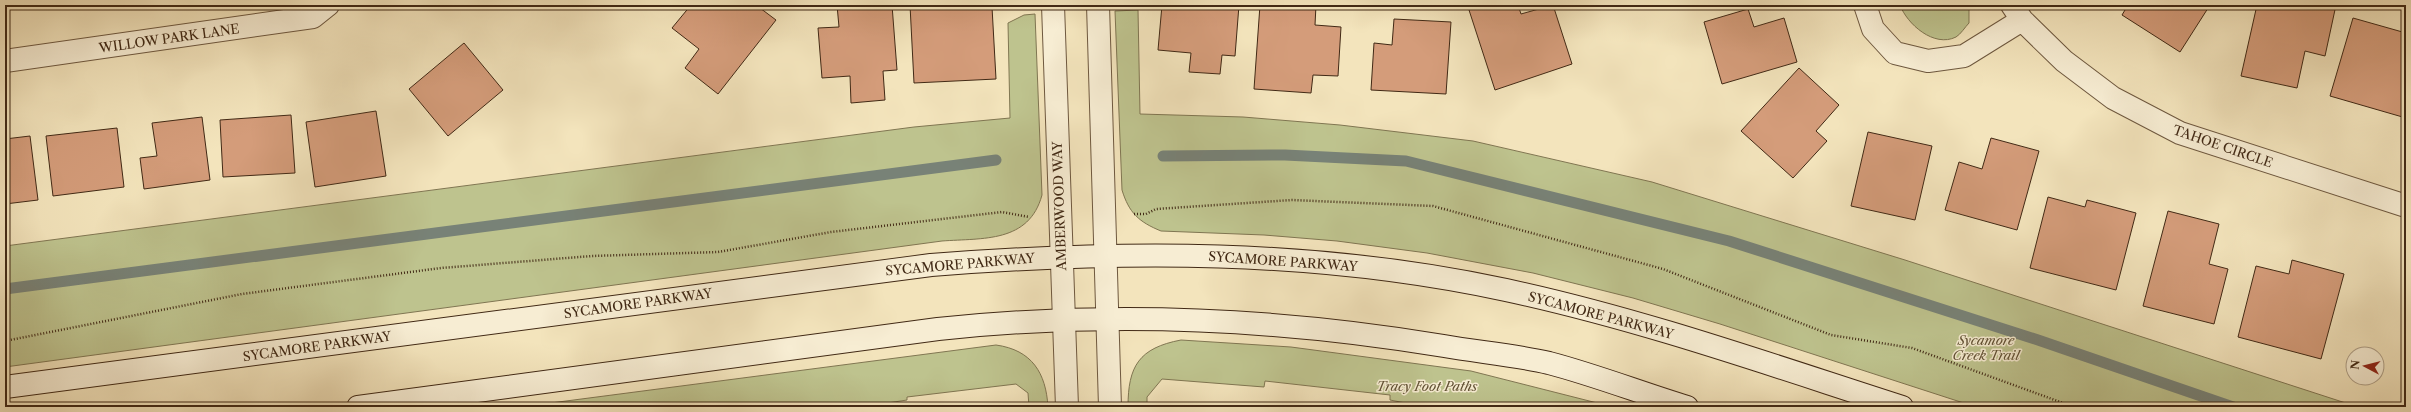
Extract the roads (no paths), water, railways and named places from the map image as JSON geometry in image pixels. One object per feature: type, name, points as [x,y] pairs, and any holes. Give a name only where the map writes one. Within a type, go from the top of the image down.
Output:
[{"type":"main road","name":"WILLOW PARK LANE","points":[[5,61],[314,17],[328,5]]},
{"type":"main road","name":"AMBERWOOD WAY","points":[[1053,5],[1067,407]]},
{"type":"main road","points":[[1098,5],[1109,319],[1110,407]]},
{"type":"main road","name":"TAHOE CIRCLE","points":[[1865,5],[1873,29],[1895,53],[1928,61],[1964,56],[2017,12],[2064,61],[2113,98],[2180,133],[2406,206]]},
{"type":"main road","name":"SYCAMORE PARKWAY","points":[[5,387],[931,265],[1061,256],[1107,254],[1183,254],[1264,257],[1386,270],[1505,290],[1617,317],[1902,407]]},
{"type":"main road","points":[[358,407],[992,323],[1064,320],[1170,319],[1278,324],[1371,334],[1548,363],[1687,407]]},
{"type":"waterway","points":[[1163,156],[1285,155],[1406,161],[1729,241],[2038,340],[2233,407]]},
{"type":"waterway","points":[[5,289],[996,160]]},
{"type":"park label","name":"Sycamore Creek Trail","points":[[1986,348]]},
{"type":"park label","name":"Tracy Foot Paths","points":[[1427,386]]}]
